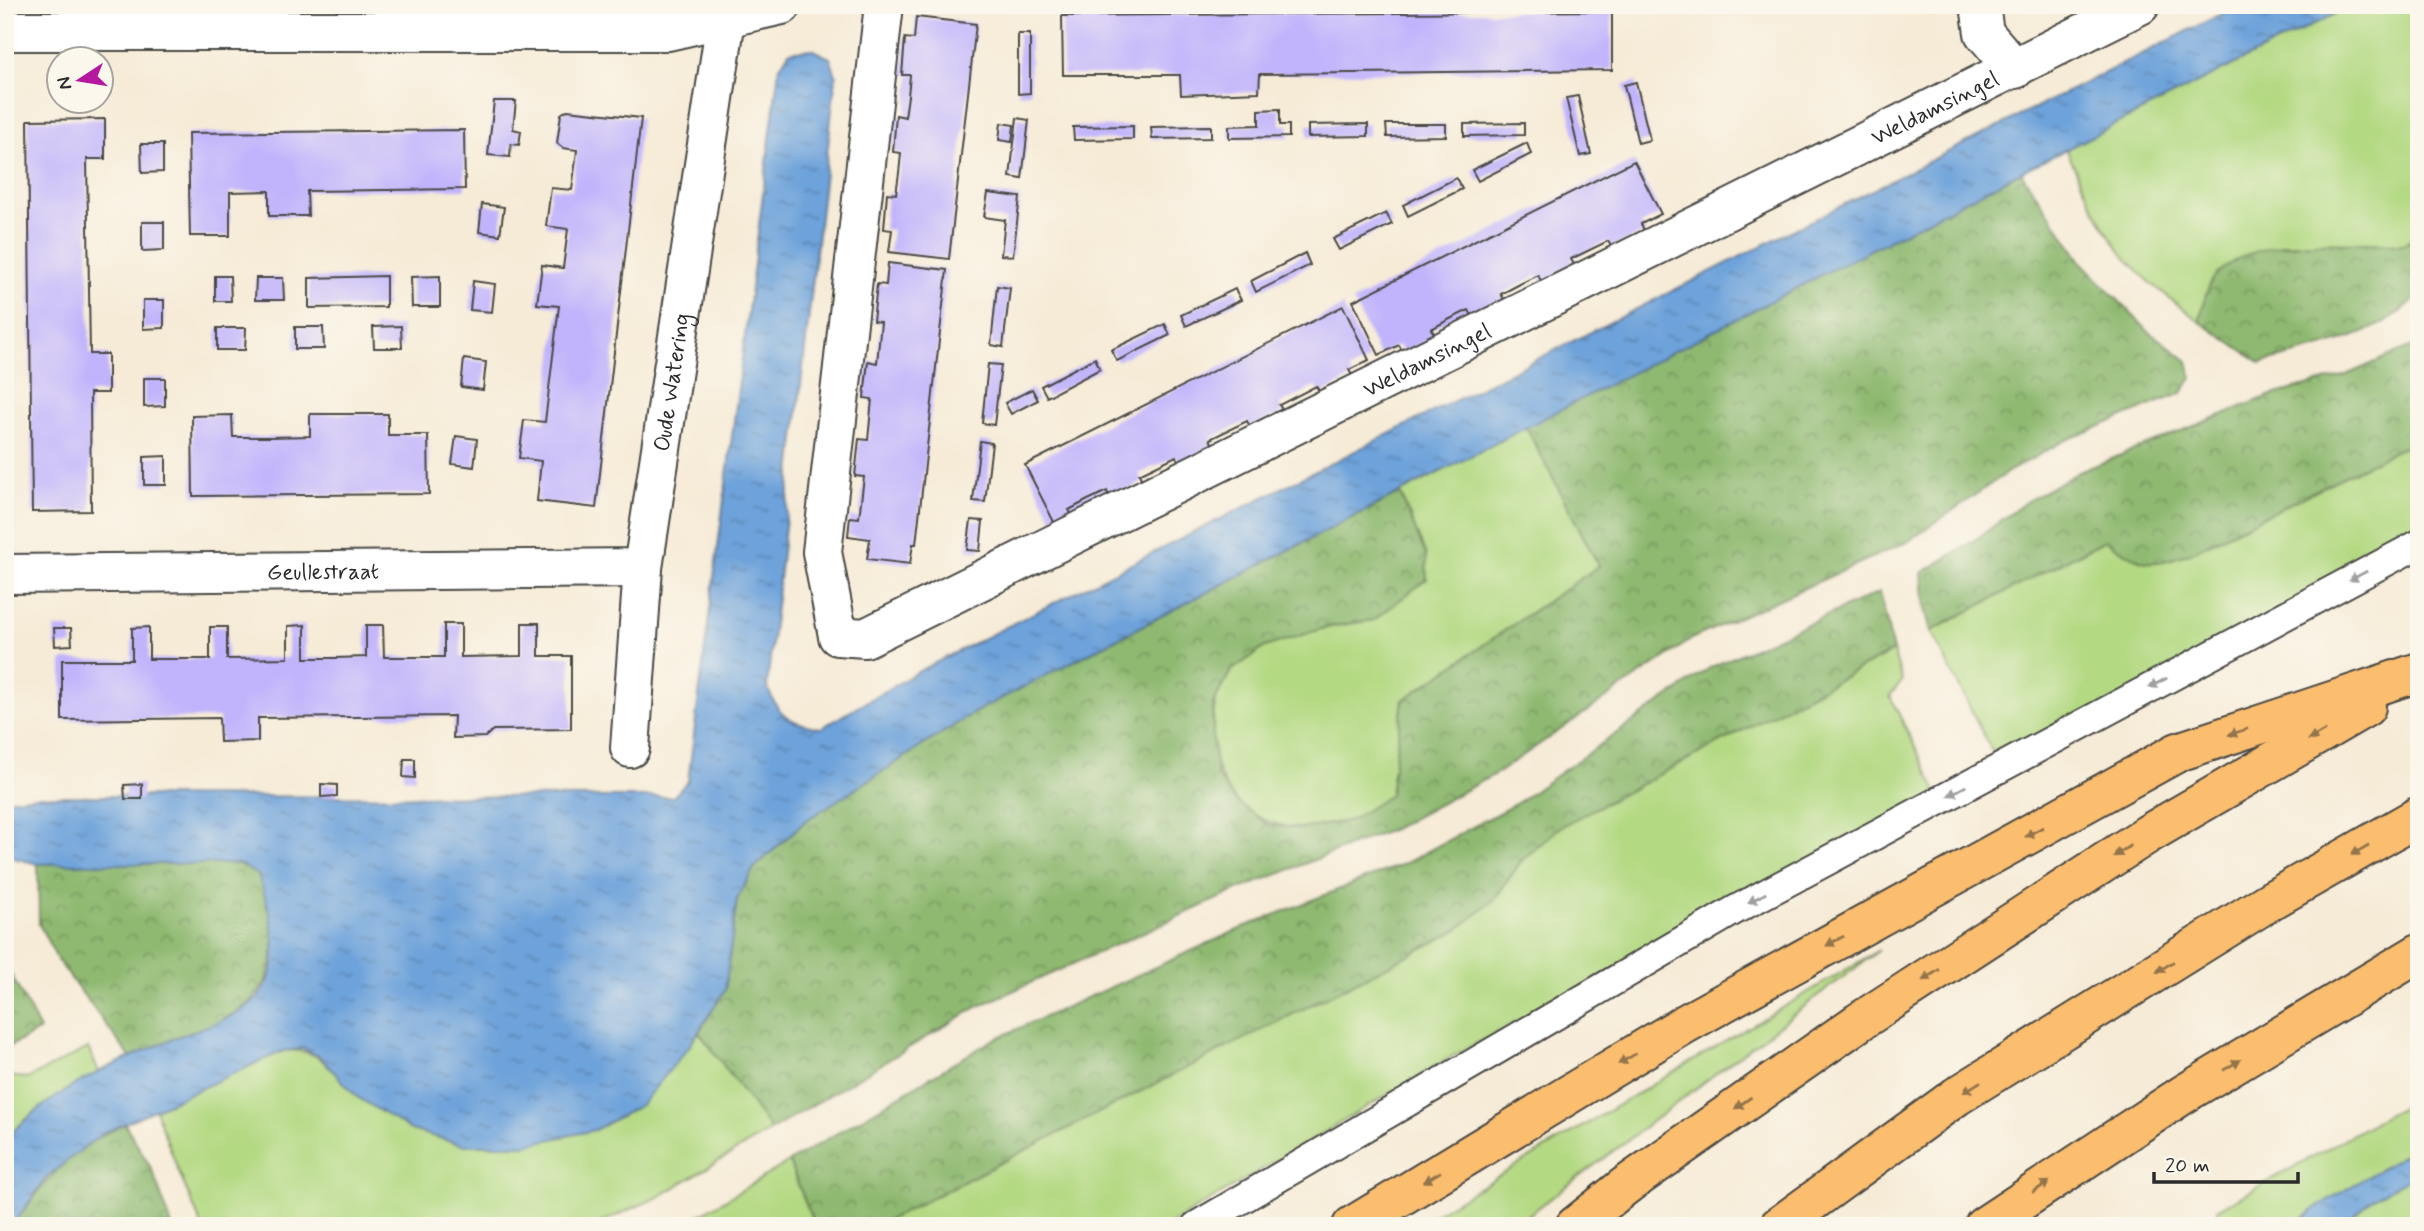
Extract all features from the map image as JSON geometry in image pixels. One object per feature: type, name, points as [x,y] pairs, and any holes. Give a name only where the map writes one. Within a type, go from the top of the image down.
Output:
[{"type":"highway","points":[[1352,1226],[1685,1024],[2178,752],[2419,674]]},
{"type":"highway","points":[[1575,1226],[1625,1186],[1859,1021],[2148,834],[2419,674]]},
{"type":"highway","points":[[1779,1226],[1957,1096],[2270,901],[2419,816]]},
{"type":"highway","points":[[1984,1226],[2184,1094],[2419,953]]},
{"type":"street","points":[[5,31],[667,32],[725,12],[782,5]]},
{"type":"street","name":"Weldamsingel","points":[[884,5],[822,552],[838,636],[865,638],[2140,5]]},
{"type":"street","points":[[1980,5],[1984,33],[2015,69]]},
{"type":"street","name":"Oude Watering","points":[[629,748],[643,568],[725,12]]},
{"type":"street","name":"Geullestraat","points":[[5,574],[643,568]]},
{"type":"lane","points":[[1196,1226],[1735,910],[2419,544]]},
{"type":"lane","points":[[2364,985],[2419,967]]},
{"type":"green space","points":[[2352,5],[2419,5],[2419,235],[2404,244],[2283,244],[2212,281],[2199,321],[2149,281],[2122,253],[2098,216],[2066,149]]},
{"type":"green space","points":[[2021,172],[2083,264],[2147,330],[2188,361],[2192,378],[2182,393],[2064,441],[2008,472],[1909,541],[1695,637],[1499,772],[1393,829],[1235,891],[977,1007],[771,1130],[699,1032],[725,990],[737,899],[754,868],[805,821],[975,712],[1400,493],[1426,555],[1427,579],[1374,620],[1327,627],[1265,647],[1231,671],[1213,703],[1213,742],[1218,777],[1236,801],[1269,825],[1301,829],[1351,820],[1390,795],[1403,700],[1599,566],[1526,427]]},
{"type":"green space","points":[[2419,235],[2419,295],[2385,321],[2346,339],[2261,363],[2199,321],[2213,279],[2230,264],[2251,253],[2275,247],[2329,242],[2404,244]]},
{"type":"green space","points":[[2419,343],[2419,439],[2192,552],[2164,561],[2146,562],[2105,540],[1931,631],[1925,609],[1922,573],[1979,537],[2027,501],[2079,472],[2269,396],[2344,376]]},
{"type":"green space","points":[[1526,427],[1599,566],[1403,700],[1390,795],[1366,813],[1350,821],[1325,827],[1300,828],[1277,824],[1256,816],[1239,803],[1225,786],[1216,764],[1213,720],[1221,687],[1230,672],[1243,660],[1277,642],[1317,630],[1373,620],[1426,555],[1400,493]]},
{"type":"green space","points":[[2419,439],[2419,542],[1998,763],[1931,631],[2105,540],[2128,555],[2146,561],[2155,562],[2192,552]]},
{"type":"green space","points":[[1880,592],[1893,651],[1560,827],[1522,860],[1494,900],[1454,932],[876,1226],[815,1226],[789,1162],[993,1040],[1249,925],[1408,862],[1517,803],[1711,667]]},
{"type":"green space","points":[[1893,651],[1902,680],[1890,696],[1939,796],[1449,1058],[1167,1226],[876,1226],[1454,932],[1494,900],[1522,860],[1560,827]]},
{"type":"green space","points":[[38,864],[239,864],[258,874],[271,919],[273,954],[266,981],[251,1001],[229,1016],[201,1030],[130,1057],[58,961],[39,924]]},
{"type":"green space","points":[[1879,950],[1514,1226],[1415,1226]]},
{"type":"green space","points":[[5,963],[40,1030],[5,1049]]},
{"type":"green space","points":[[699,1032],[771,1130],[658,1197],[593,1226],[202,1226],[155,1109],[283,1051],[308,1053],[317,1057],[333,1070],[357,1097],[688,1048]]},
{"type":"green space","points":[[88,1048],[99,1072],[38,1110],[5,1140],[5,1076],[29,1078]]},
{"type":"green space","points":[[2419,1097],[2419,1146],[2318,1206],[2295,1226],[2225,1226],[2217,1210]]},
{"type":"green space","points":[[125,1124],[152,1170],[172,1226],[12,1226],[61,1166],[90,1143]]},
{"type":"green space","points":[[789,1162],[815,1226],[681,1226]]},
{"type":"green space","points":[[2419,1173],[2419,1226],[2341,1226],[2375,1197]]},
{"type":"water","points":[[2239,5],[2352,5],[2021,172],[975,712],[805,821],[754,868],[737,899],[725,990],[688,1048],[641,1105],[595,1130],[524,1145],[463,1145],[411,1130],[357,1097],[319,1056],[303,1049],[283,1051],[103,1133],[48,1176],[12,1226],[5,1226],[5,1140],[43,1106],[85,1079],[241,1011],[258,997],[267,984],[274,954],[271,920],[258,875],[239,864],[38,864],[5,856],[5,800],[37,796],[673,797],[688,781],[779,68],[789,52],[811,49],[830,58],[836,75],[767,686],[776,705],[786,716],[801,724],[821,728],[923,669]]},
{"type":"water","points":[[2419,1146],[2419,1173],[2375,1197],[2341,1226],[2295,1226],[2318,1206]]},
{"type":"building","points":[[1612,11],[1612,70],[1260,74],[1259,92],[1181,95],[1180,75],[1063,75],[1062,16]]},
{"type":"building","points":[[916,17],[976,24],[949,259],[889,252],[892,230],[884,229],[887,193],[896,194],[899,173],[901,153],[893,152],[896,115],[905,117],[908,96],[910,75],[902,75],[905,38],[914,39]]},
{"type":"building","points":[[1018,34],[1030,34],[1030,93],[1018,94]]},
{"type":"building","points":[[1636,82],[1650,140],[1638,143],[1624,85]]},
{"type":"building","points":[[1578,96],[1591,154],[1580,156],[1566,98]]},
{"type":"building","points":[[494,101],[516,101],[513,129],[521,131],[519,145],[511,144],[510,157],[488,155]]},
{"type":"building","points":[[1280,109],[1280,125],[1289,125],[1289,137],[1229,138],[1229,126],[1259,125],[1259,110]]},
{"type":"building","points":[[567,110],[641,118],[596,508],[537,501],[541,461],[519,458],[524,420],[545,422],[559,306],[537,304],[542,265],[563,268],[568,229],[546,226],[551,188],[572,190],[577,150],[563,148],[557,143],[561,114]]},
{"type":"building","points":[[1017,118],[1029,120],[1022,179],[1010,177]]},
{"type":"building","points":[[105,119],[105,159],[87,159],[90,354],[108,354],[108,393],[90,393],[91,511],[32,512],[28,120]]},
{"type":"building","points":[[1001,123],[1014,125],[1012,142],[999,140]]},
{"type":"building","points":[[1524,123],[1524,135],[1464,136],[1464,124]]},
{"type":"building","points":[[1368,124],[1368,136],[1308,137],[1308,125]]},
{"type":"building","points":[[1386,124],[1446,124],[1446,136],[1387,137]]},
{"type":"building","points":[[1133,126],[1133,139],[1074,140],[1073,127]]},
{"type":"building","points":[[1211,126],[1211,138],[1152,139],[1151,127]]},
{"type":"building","points":[[464,130],[465,189],[307,191],[308,216],[269,216],[269,191],[230,192],[230,236],[190,236],[188,133]]},
{"type":"building","points":[[1527,143],[1531,154],[1478,181],[1472,170]]},
{"type":"building","points":[[141,144],[163,144],[163,172],[142,173]]},
{"type":"building","points":[[1634,161],[1661,214],[1641,224],[1645,232],[1612,248],[1608,241],[1571,259],[1575,267],[1542,283],[1538,275],[1501,294],[1505,301],[1473,318],[1469,310],[1431,329],[1436,336],[1403,352],[1399,345],[1379,355],[1353,301]]},
{"type":"building","points":[[1456,178],[1462,189],[1408,216],[1403,205]]},
{"type":"building","points":[[988,193],[1020,197],[1013,256],[1001,255],[1005,220],[984,217]]},
{"type":"building","points":[[482,204],[504,207],[500,235],[479,232]]},
{"type":"building","points":[[1386,213],[1392,224],[1339,250],[1333,239]]},
{"type":"building","points":[[142,222],[164,222],[164,250],[142,251]]},
{"type":"building","points":[[1305,253],[1310,265],[1256,292],[1251,281]]},
{"type":"building","points":[[888,263],[947,270],[916,544],[913,544],[910,564],[867,559],[870,539],[848,536],[850,517],[859,518],[864,477],[855,476],[859,439],[868,440],[872,399],[864,398],[868,361],[877,363],[881,322],[873,321],[877,284],[886,285]]},
{"type":"building","points":[[215,276],[230,276],[231,301],[215,301]]},
{"type":"building","points":[[386,276],[386,307],[309,308],[309,278]]},
{"type":"building","points":[[440,276],[440,307],[412,307],[411,277]]},
{"type":"building","points":[[256,278],[283,278],[284,300],[255,300]]},
{"type":"building","points":[[473,281],[495,284],[492,312],[470,310]]},
{"type":"building","points":[[997,286],[1010,288],[1003,347],[991,345]]},
{"type":"building","points":[[1235,289],[1241,300],[1186,326],[1181,315]]},
{"type":"building","points":[[143,300],[164,300],[164,328],[143,329]]},
{"type":"building","points":[[1343,306],[1369,360],[1349,370],[1353,377],[1321,394],[1316,386],[1279,405],[1284,412],[1251,428],[1247,421],[1210,439],[1214,447],[1180,464],[1176,456],[1139,474],[1143,482],[1110,499],[1107,491],[1088,500],[1069,510],[1073,517],[1056,526],[1025,465]]},
{"type":"building","points":[[1165,324],[1170,335],[1117,361],[1111,350]]},
{"type":"building","points":[[401,326],[402,348],[374,348],[373,327]]},
{"type":"building","points":[[295,327],[323,327],[324,349],[295,349]]},
{"type":"building","points":[[217,328],[246,328],[245,350],[217,350]]},
{"type":"building","points":[[1095,358],[1100,369],[1047,397],[1041,386]]},
{"type":"building","points":[[464,359],[486,362],[483,390],[461,387]]},
{"type":"building","points":[[988,364],[1001,365],[994,425],[982,423]]},
{"type":"building","points":[[144,378],[165,378],[165,406],[144,407]]},
{"type":"building","points":[[1032,389],[1038,400],[1011,414],[1005,403]]},
{"type":"building","points":[[310,414],[388,414],[388,435],[428,435],[429,494],[193,496],[192,416],[232,415],[233,437],[271,437],[310,436]]},
{"type":"building","points":[[456,436],[477,439],[474,467],[452,464]]},
{"type":"building","points":[[980,441],[992,443],[985,502],[973,501]]},
{"type":"building","points":[[166,456],[166,485],[144,485],[144,457]]},
{"type":"building","points":[[971,520],[983,521],[980,551],[967,550]]},
{"type":"building","points":[[522,623],[539,623],[539,656],[571,656],[571,729],[493,730],[485,737],[453,738],[454,716],[258,718],[258,741],[220,742],[219,718],[62,720],[62,660],[132,660],[132,628],[149,627],[149,659],[210,659],[210,627],[227,627],[227,659],[288,658],[288,626],[305,625],[305,658],[366,657],[366,625],[383,625],[384,657],[444,657],[444,624],[461,624],[461,657],[522,656]]},
{"type":"building","points":[[54,628],[71,628],[72,645],[55,646]]},
{"type":"building","points":[[404,759],[415,759],[415,778],[403,777]]},
{"type":"building","points":[[142,784],[142,799],[125,799],[124,785]]},
{"type":"building","points":[[321,784],[337,785],[337,796],[321,797]]}]
